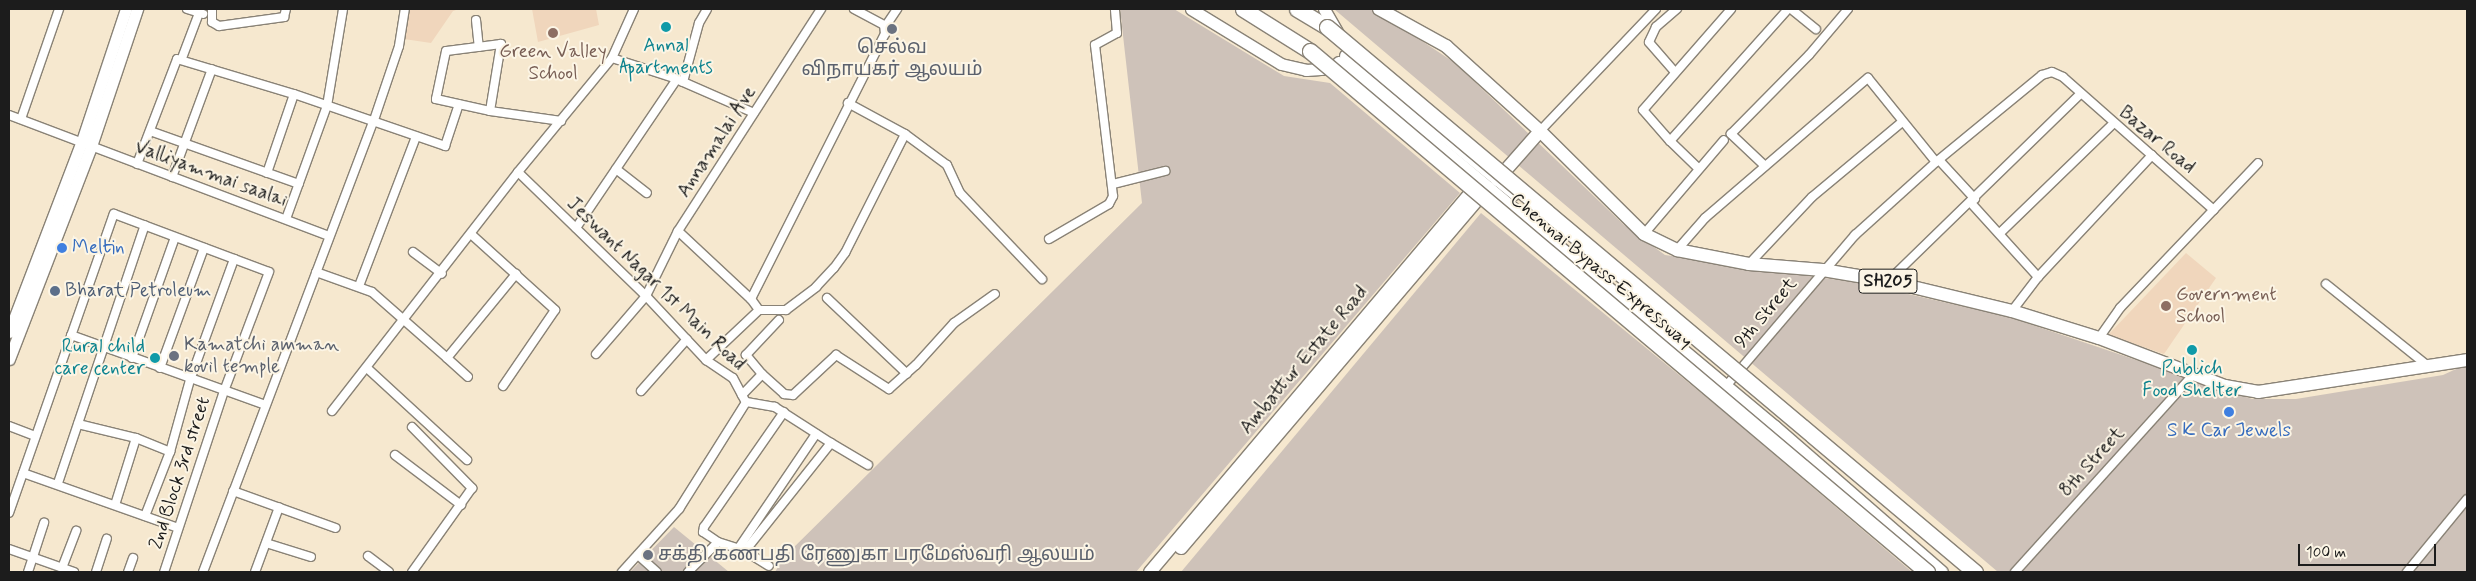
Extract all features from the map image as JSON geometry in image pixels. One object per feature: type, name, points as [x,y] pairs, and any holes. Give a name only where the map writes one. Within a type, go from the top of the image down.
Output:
[{"type":"highway","name":"Chennai Bypass Expressway","points":[[1243,9],[1310,51],[1927,572]]},
{"type":"highway","name":"Chennai Bypass Expressway","points":[[1296,9],[1327,27],[1975,572]]},
{"type":"main road","points":[[87,143],[114,44],[126,9]]},
{"type":"main road","points":[[10,354],[32,284],[122,54],[137,9]]},
{"type":"main road","points":[[1191,9],[1282,64],[1306,70],[1333,70],[1342,60]]},
{"type":"main road","points":[[1324,9],[1339,34],[1342,60],[1490,180],[1730,381],[1965,572]]},
{"type":"main road","name":"SH205","points":[[1381,9],[1446,46],[1540,131],[1644,234],[1677,250],[1749,264],[1823,270],[1888,281],[2012,311],[2100,338],[2225,386],[2258,392],[2467,360]]},
{"type":"main road","name":"Ambattur Estate Road","points":[[1154,572],[1462,211],[1490,180],[1540,131]]},
{"type":"main road","points":[[9,332],[32,284]]},
{"type":"main road","points":[[1730,381],[1942,572]]},
{"type":"street","points":[[21,119],[59,9]]},
{"type":"street","points":[[187,9],[199,13],[211,13],[212,22],[219,26],[284,17],[286,9]]},
{"type":"street","points":[[286,219],[327,106],[343,9]]},
{"type":"street","points":[[204,572],[265,405],[373,123],[399,46],[405,9]]},
{"type":"street","points":[[332,411],[472,236],[518,172],[612,58],[634,9]]},
{"type":"street","points":[[576,228],[680,81],[699,23],[707,9]]},
{"type":"street","name":"Annamalai Ave","points":[[596,354],[646,296],[678,231],[821,9]]},
{"type":"street","points":[[854,9],[885,27]]},
{"type":"street","points":[[751,299],[848,103],[886,34],[885,27],[896,9]]},
{"type":"street","points":[[1049,239],[1109,204],[1113,184],[1095,45],[1117,33],[1115,9]]},
{"type":"street","points":[[1540,131],[1656,9]]},
{"type":"street","points":[[1674,71],[1649,42],[1656,27],[1678,9]]},
{"type":"street","points":[[1698,168],[1670,141],[1643,110],[1674,71],[1731,9]]},
{"type":"street","points":[[1670,141],[1790,9],[1816,29]]},
{"type":"street","points":[[1765,166],[1731,134],[1809,55],[1848,9]]},
{"type":"street","points":[[182,58],[199,13]]},
{"type":"street","points":[[476,20],[479,47]]},
{"type":"street","points":[[490,111],[501,44],[446,51],[436,99],[490,111],[561,120]]},
{"type":"street","points":[[137,164],[173,65],[177,59],[182,58],[445,146],[459,104]]},
{"type":"street","points":[[612,58],[680,81],[754,113]]},
{"type":"street","points":[[172,177],[212,69]]},
{"type":"street","name":"Bazar Road","points":[[1937,161],[2042,75],[2052,72],[2063,77],[2113,124],[2152,155],[2214,210]]},
{"type":"street","points":[[1677,250],[1705,218],[1868,78],[1902,122],[2038,277]]},
{"type":"street","points":[[267,173],[294,94]]},
{"type":"street","points":[[1888,281],[1973,201],[2080,94]]},
{"type":"street","points":[[848,103],[905,134],[947,165],[960,193],[1042,279]]},
{"type":"street","name":"Valliyammai saalai","points":[[9,116],[87,143],[137,164],[329,236]]},
{"type":"street","points":[[1749,264],[1812,197],[1902,122]]},
{"type":"street","points":[[2000,233],[2113,124]]},
{"type":"street","points":[[150,131],[300,184]]},
{"type":"street","points":[[706,360],[758,310],[786,310],[816,287],[834,268],[845,253],[905,134]]},
{"type":"street","points":[[359,286],[416,137]]},
{"type":"street","points":[[1644,234],[1698,168],[1724,140]]},
{"type":"street","points":[[2012,311],[2038,277],[2152,155]]},
{"type":"street","name":"9th Street","points":[[1730,381],[1823,270],[1855,235],[1937,161]]},
{"type":"street","points":[[2100,338],[2120,308],[2258,163]]},
{"type":"street","points":[[616,169],[647,194]]},
{"type":"street","points":[[1113,184],[1166,171]]},
{"type":"street","name":"Jeswant Nagar 1st Main Road","points":[[518,172],[646,296],[706,360],[733,378],[744,398]]},
{"type":"street","points":[[9,512],[114,214],[234,259],[190,380],[170,452],[145,516]]},
{"type":"street","points":[[58,483],[101,346],[145,225]]},
{"type":"street","points":[[678,231],[751,299],[758,310]]},
{"type":"street","points":[[472,236],[554,307],[556,313],[503,386]]},
{"type":"street","points":[[132,358],[175,237]]},
{"type":"street","points":[[160,368],[204,248]]},
{"type":"street","points":[[413,252],[442,274]]},
{"type":"street","name":"2nd Block 3rd street","points":[[164,572],[224,391],[269,272],[234,259]]},
{"type":"street","points":[[316,272],[372,292],[406,320],[468,377]]},
{"type":"street","points":[[447,358],[516,274]]},
{"type":"street","points":[[2326,284],[2430,367]]},
{"type":"street","points":[[779,320],[746,355],[762,374],[790,396],[836,355],[886,388],[893,386],[906,374],[954,324],[995,294]]},
{"type":"street","points":[[827,298],[906,374]]},
{"type":"street","points":[[71,335],[190,380],[265,405]]},
{"type":"street","points":[[641,391],[686,339]]},
{"type":"street","points":[[367,368],[467,460]]},
{"type":"street","points":[[622,572],[679,509],[744,398],[762,374]]},
{"type":"street","name":"8th Street","points":[[2015,572],[2194,374]]},
{"type":"street","points":[[744,398],[784,412],[816,434],[868,465]]},
{"type":"street","points":[[769,566],[742,550],[718,542],[704,532],[704,528],[784,412]]},
{"type":"street","points":[[78,424],[136,438],[170,452]]},
{"type":"street","points":[[9,426],[35,436]]},
{"type":"street","points":[[412,427],[470,485],[470,492],[412,572]]},
{"type":"street","points":[[742,550],[816,434]]},
{"type":"street","points":[[115,505],[136,438]]},
{"type":"street","points":[[742,550],[831,443]]},
{"type":"street","points":[[395,455],[461,505]]},
{"type":"street","points":[[23,473],[58,483],[178,528]]},
{"type":"street","points":[[233,491],[336,528]]},
{"type":"street","points":[[2407,572],[2467,499]]},
{"type":"street","points":[[255,572],[279,507]]},
{"type":"street","points":[[28,572],[44,523]]},
{"type":"street","points":[[62,568],[76,531]]},
{"type":"street","points":[[96,572],[107,539]]},
{"type":"street","points":[[688,572],[718,542]]},
{"type":"street","points":[[266,543],[311,557]]},
{"type":"street","points":[[9,549],[74,572]]},
{"type":"street","points":[[638,555],[657,572]]},
{"type":"street","points":[[368,556],[389,572]]},
{"type":"street","points":[[128,572],[133,558]]},
{"type":"shaded area","name":"Green Valley School","points":[[408,9],[459,9],[453,11],[431,43],[404,39]]},
{"type":"shaded area","name":"Green Valley School","points":[[532,9],[596,9],[599,25],[538,42]]},
{"type":"shaded area","points":[[1120,9],[1174,9],[1284,76],[1330,83],[1460,193],[1136,572],[775,572],[784,557],[1142,203]]},
{"type":"shaded area","points":[[1334,9],[1374,9],[1455,63],[1624,225],[1665,255],[1860,283],[2009,317],[2252,399],[2296,399],[2443,375],[2467,364],[2467,572],[1998,572]]},
{"type":"shaded area","points":[[1481,213],[1722,410],[1912,572],[1181,572]]},
{"type":"shaded area","name":"Government School","points":[[2186,253],[2216,278],[2164,354],[2108,335]]},
{"type":"shaded area","points":[[674,527],[729,572],[630,572]]},
{"type":"place","name":"Annal Apartments","points":[[666,27]]},
{"type":"place","name":"செல்வ விநாயகர் ஆலயம்","points":[[892,29]]},
{"type":"place","name":"Green Valley School","points":[[553,33]]},
{"type":"place","name":"Meltin","points":[[62,248]]},
{"type":"place","name":"Bharat Petroleum","points":[[55,291]]},
{"type":"place","name":"Government School","points":[[2166,306]]},
{"type":"place","name":"Publich Food Shelter","points":[[2192,350]]},
{"type":"place","name":"Kamatchi amman kovil temple","points":[[174,356]]},
{"type":"place","name":"Rural child care center","points":[[155,358]]},
{"type":"place","name":"S K Car Jewels","points":[[2229,412]]},
{"type":"place","name":"சக்தி கணபதி ரேணுகா பரமேஸ்வரி ஆலயம்","points":[[648,555]]}]
